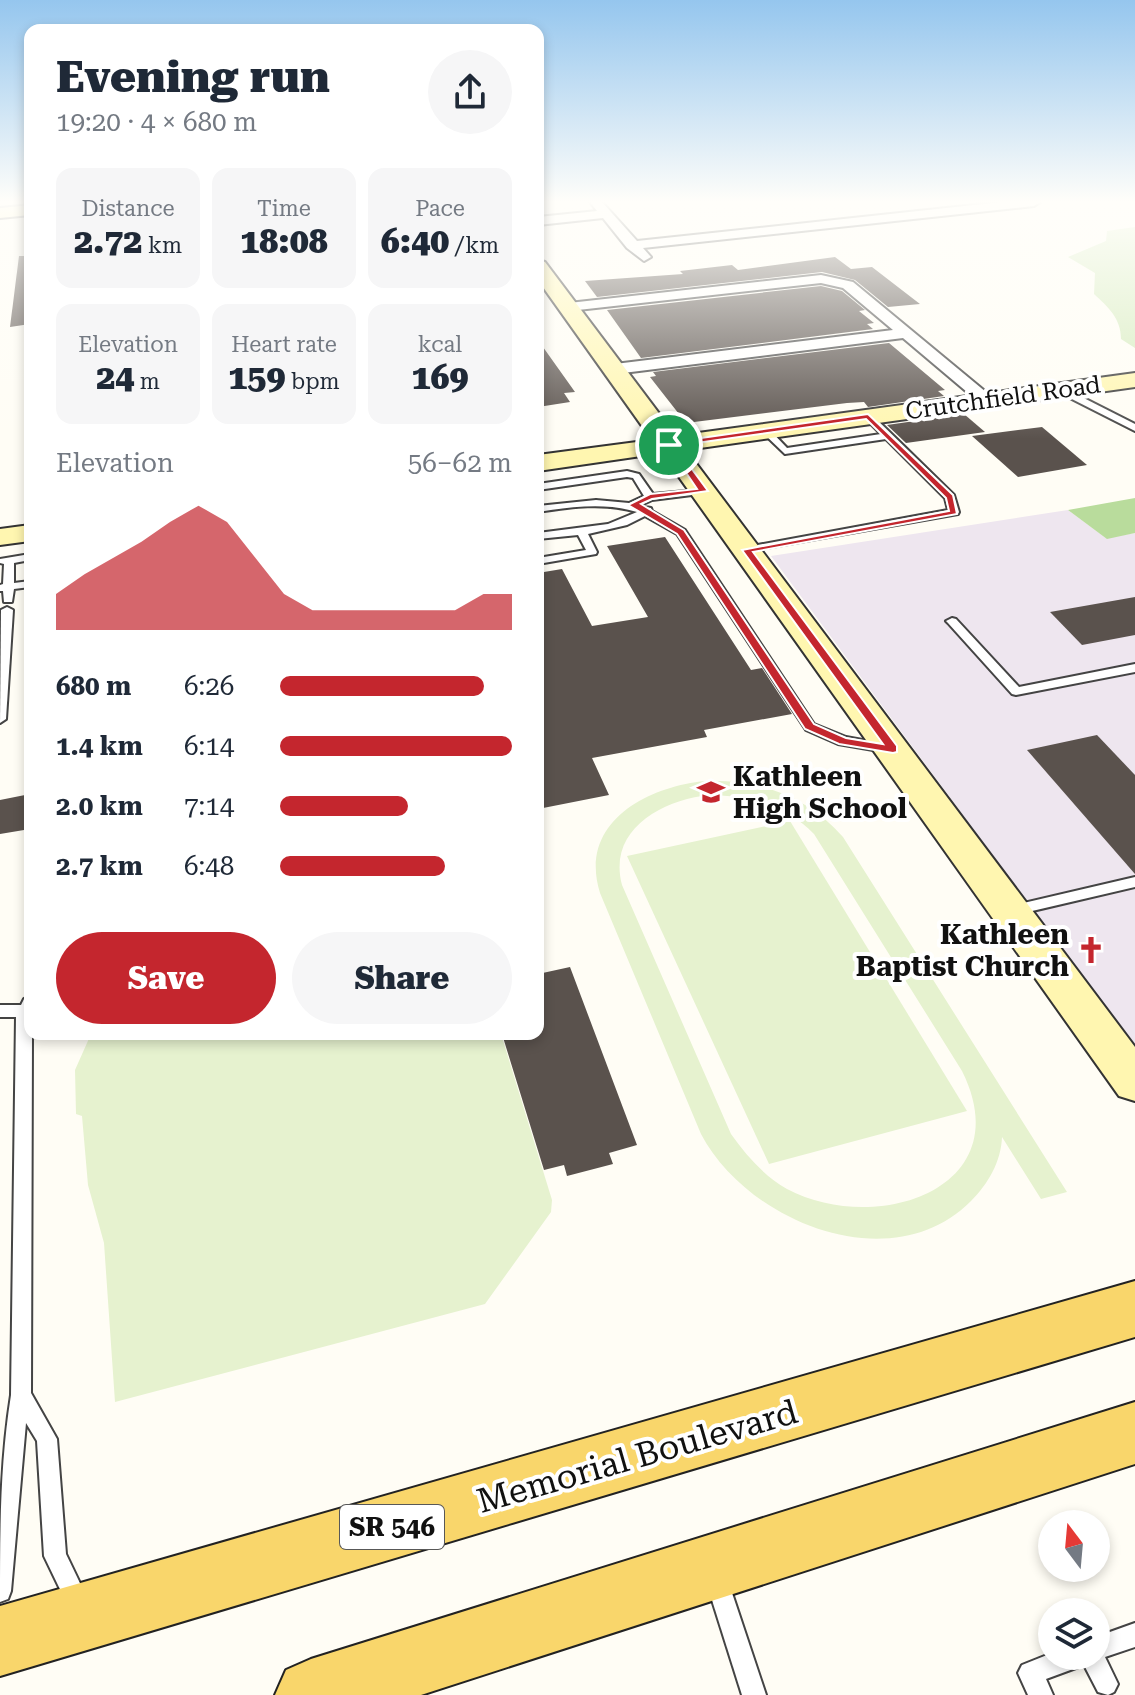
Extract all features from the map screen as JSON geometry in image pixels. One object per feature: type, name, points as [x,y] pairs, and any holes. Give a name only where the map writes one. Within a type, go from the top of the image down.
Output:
[{"type":"main road","name":"Memorial Boulevard","points":[[0,1641],[1135,1309]]},
{"type":"main road","points":[[311,1695],[1135,1433]]},
{"type":"street","points":[[549,281],[1135,1082]]},
{"type":"street","points":[[569,307],[819,281]]},
{"type":"street","points":[[834,281],[848,285],[986,400]]},
{"type":"street","points":[[615,369],[908,333]]},
{"type":"street","name":"Crutchfield Road","points":[[544,462],[1135,380]]},
{"type":"street","points":[[3,553],[24,537]]},
{"type":"lane","points":[[1061,390],[1135,428]]},
{"type":"lane","points":[[747,550],[954,512],[950,497],[868,416]]},
{"type":"lane","points":[[765,430],[785,451],[888,436]]},
{"type":"lane","points":[[544,486],[627,474],[636,476],[649,503],[681,532],[810,727],[843,741],[893,749]]},
{"type":"lane","points":[[544,508],[584,503],[633,505],[704,491]]},
{"type":"lane","points":[[544,535],[635,520],[649,503]]},
{"type":"lane","points":[[544,560],[592,552],[581,530]]},
{"type":"lane","points":[[0,719],[7,605],[3,553],[24,556]]},
{"type":"lane","points":[[4,587],[24,585]]},
{"type":"lane","points":[[952,621],[1016,691],[1135,668]]},
{"type":"lane","points":[[1011,911],[1135,882]]},
{"type":"lane","points":[[0,1011],[24,1008]]},
{"type":"lane","points":[[0,1591],[14,1431],[21,1395],[27,1040]]},
{"type":"lane","points":[[21,1395],[47,1439],[55,1556],[85,1616]]},
{"type":"lane","points":[[713,1567],[754,1695]]},
{"type":"lane","points":[[1110,1645],[1134,1638]]},
{"type":"lane","points":[[1038,1670],[1030,1673],[1041,1695]]},
{"type":"lane","points":[[1099,1670],[1106,1684]]},
{"type":"shaded area","points":[[1068,510],[1106,538],[1135,533],[1135,1047],[771,556]]},
{"type":"green space","points":[[1095,281],[1135,281],[1135,348],[1121,339],[1116,319],[1094,294]]},
{"type":"green space","points":[[1135,498],[1135,533],[1107,539],[1068,510]]},
{"type":"green space","points":[[725,781],[763,787],[814,811],[843,837],[1067,1192],[1041,1199],[1002,1137],[996,1164],[983,1187],[971,1201],[939,1225],[902,1237],[863,1238],[824,1230],[786,1215],[751,1193],[723,1165],[701,1134],[600,893],[596,868],[599,847],[608,828],[622,813],[661,791],[683,785]],"holes":[[[717,796],[747,799],[776,808],[814,834],[962,1071],[975,1112],[972,1146],[956,1173],[930,1192],[897,1203],[860,1207],[822,1202],[787,1189],[771,1178],[731,1134],[622,885],[620,866],[622,850],[629,835],[653,813],[685,800]]]},
{"type":"green space","points":[[790,821],[967,1111],[769,1164],[627,856]]},
{"type":"green space","points":[[88,1040],[503,1040],[552,1200],[551,1212],[485,1304],[115,1402],[104,1243],[88,1185],[82,1116],[76,1114],[75,1070]]},
{"type":"building","points":[[16,281],[24,281],[24,325],[10,327]]},
{"type":"building","points":[[585,281],[740,281],[597,297]]},
{"type":"building","points":[[856,281],[890,281],[920,304],[888,307]]},
{"type":"building","points":[[821,286],[842,291],[865,310],[859,311],[874,323],[867,324],[873,329],[641,358],[607,310]]},
{"type":"building","points":[[889,343],[945,390],[938,391],[944,396],[868,407],[864,402],[847,403],[686,423],[650,377],[656,376],[653,372]]},
{"type":"building","points":[[544,348],[575,392],[564,393],[570,402],[544,406]]},
{"type":"building","points":[[964,414],[985,432],[906,443],[887,425]]},
{"type":"building","points":[[1042,427],[1087,465],[1018,477],[972,436]]},
{"type":"building","points":[[665,537],[751,670],[762,668],[792,714],[704,730],[707,737],[592,758],[609,795],[544,808],[544,572],[562,569],[592,626],[648,617],[607,546]]},
{"type":"building","points":[[1135,597],[1135,635],[1082,645],[1050,612]]},
{"type":"building","points":[[1097,735],[1135,775],[1135,874],[1027,750]]},
{"type":"building","points":[[24,795],[24,830],[0,834],[0,800]]},
{"type":"building","points":[[570,967],[637,1145],[609,1153],[613,1164],[567,1176],[564,1165],[544,1170],[504,1040],[544,1040],[544,973]]},
{"type":"place","name":"Kathleen High School","points":[[711,792]]},
{"type":"place","name":"Kathleen Baptist Church","points":[[1091,950]]},
{"type":"route","points":[[868,416],[950,497],[954,512],[942,517],[747,550],[893,749],[843,741],[810,727],[681,532],[662,518],[633,505],[650,497],[704,491],[669,445],[868,416]]}]
